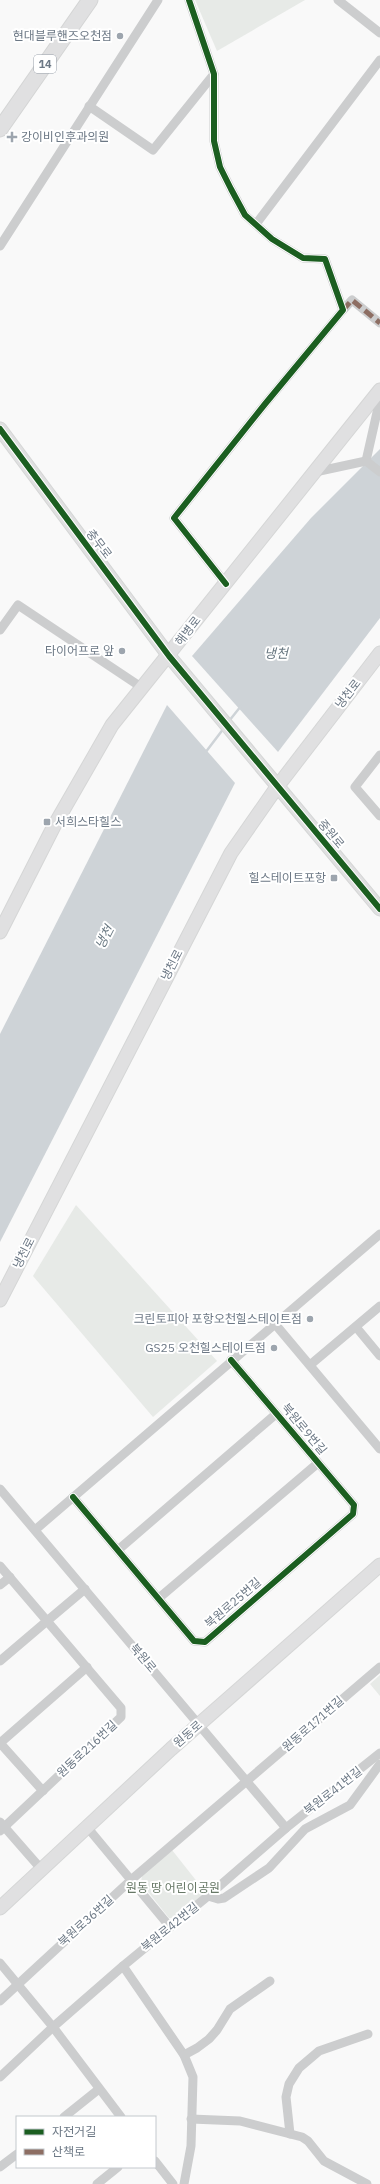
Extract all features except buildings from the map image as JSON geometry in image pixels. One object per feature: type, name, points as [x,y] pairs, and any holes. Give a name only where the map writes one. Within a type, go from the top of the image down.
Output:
[{"type":"main road","name":"14","points":[[0,129],[90,0]]},
{"type":"street","points":[[0,246],[158,0]]},
{"type":"street","points":[[188,0],[214,74],[213,123],[220,167],[245,215],[272,239],[303,258],[325,258],[343,310]]},
{"type":"street","points":[[338,0],[380,33]]},
{"type":"street","points":[[256,224],[380,60]]},
{"type":"street","points":[[89,106],[153,150],[214,74]]},
{"type":"street","points":[[226,584],[174,518],[265,404],[352,300],[380,323]]},
{"type":"street","name":"해병로","points":[[0,932],[54,826],[112,725],[141,687],[169,656],[380,390]]},
{"type":"street","points":[[367,461],[380,399]]},
{"type":"street","name":"충무로","points":[[0,429],[169,656],[265,773]]},
{"type":"street","points":[[315,472],[367,461]]},
{"type":"street","points":[[367,461],[380,472]]},
{"type":"street","points":[[0,630],[18,605],[141,687]]},
{"type":"street","name":"냉천로","points":[[0,1300],[223,867],[277,787],[380,653]]},
{"type":"street","points":[[380,755],[355,787],[380,816]]},
{"type":"street","name":"중원로","points":[[265,773],[379,907]]},
{"type":"street","points":[[35,1530],[380,1234]]},
{"type":"street","points":[[310,1365],[380,1306]]},
{"type":"street","points":[[275,1324],[380,1449]]},
{"type":"street","points":[[356,1327],[380,1356]]},
{"type":"street","name":"북원로9번길","points":[[232,1360],[354,1505],[353,1514]]},
{"type":"street","points":[[118,1550],[276,1414]]},
{"type":"street","points":[[159,1598],[318,1463]]},
{"type":"street","name":"북원로","points":[[0,1489],[286,1828]]},
{"type":"street","name":"북원로25번길","points":[[73,1497],[194,1641],[205,1642],[353,1514]]},
{"type":"street","name":"원동로","points":[[0,1908],[199,1724],[380,1565]]},
{"type":"street","name":"원동로216번길","points":[[0,1566],[121,1708],[121,1717],[43,1791],[2,1826],[42,1870]]},
{"type":"street","points":[[0,1585],[10,1577]]},
{"type":"street","points":[[0,1661],[85,1589]]},
{"type":"street","points":[[43,1791],[0,1743],[87,1667]]},
{"type":"street","name":"원동로171번길","points":[[247,1781],[380,1667]]},
{"type":"street","name":"북원로41번길","points":[[286,1828],[380,1753]]},
{"type":"street","points":[[208,1896],[218,1900],[224,1898],[269,1868],[305,1829],[350,1805],[380,1764]]},
{"type":"street","name":"북원로36번길","points":[[0,2000],[131,1880],[247,1781]]},
{"type":"street","points":[[87,1827],[170,1927]]},
{"type":"street","name":"북원로42번길","points":[[0,2077],[53,2027],[123,1966],[208,1896],[286,1828]]},
{"type":"street","points":[[0,1963],[53,2027],[120,2116]]},
{"type":"street","points":[[123,1966],[184,2055],[193,2077],[191,2146],[184,2184]]},
{"type":"street","points":[[184,2055],[209,2039],[217,2030],[230,2009],[270,1981]]},
{"type":"street","points":[[290,2134],[286,2097],[289,2084],[299,2068],[319,2051],[368,2034]]},
{"type":"street","points":[[65,2116],[99,2089]]},
{"type":"street","points":[[191,2119],[240,2121],[290,2134],[308,2141],[324,2161],[367,2184]]},
{"type":"street","points":[[0,2167],[16,2155]]},
{"type":"street","points":[[156,2162],[173,2184]]},
{"type":"street","points":[[97,2184],[117,2168]]},
{"type":"green space","points":[[195,0],[305,0],[217,51]]},
{"type":"green space","points":[[76,1205],[217,1361],[153,1417],[33,1276]]},
{"type":"green space","points":[[380,1675],[380,1696],[370,1684]]},
{"type":"green space","name":"원동 땅 어린이공원","points":[[172,1850],[206,1893],[174,1918],[169,1918],[141,1883],[142,1875]]},
{"type":"water","name":"냉천","points":[[380,449],[380,618],[278,752],[192,656],[311,518]]},
{"type":"water","points":[[167,705],[235,783],[0,1242],[0,1034]]},
{"type":"waterway","name":"냉천","points":[[229,721],[241,706]]},
{"type":"waterway","name":"냉천","points":[[205,753],[224,728]]},
{"type":"marked path","points":[[343,310],[352,300],[380,323]]},
{"type":"cycle path","points":[[189,0],[214,74],[214,141],[220,167],[245,215],[272,239],[303,258],[325,259],[343,310],[265,404],[174,518],[226,584]]},
{"type":"cycle path","points":[[0,429],[169,656],[380,909]]},
{"type":"cycle path","points":[[73,1497],[194,1641],[205,1642],[353,1514],[354,1505],[231,1360]]},
{"type":"place","name":"현대블루핸즈오천점","points":[[120,36]]},
{"type":"place","name":"강이비인후과의원","points":[[12,137]]},
{"type":"place","name":"타이어프로 앞","points":[[122,651]]},
{"type":"place","name":"서희스타힐스","points":[[47,822]]},
{"type":"place","name":"힐스테이트포항","points":[[334,878]]},
{"type":"place","name":"크린토피아 포항오천힐스테이트점","points":[[310,1319]]},
{"type":"place","name":"GS25 오천힐스테이트점","points":[[274,1348]]}]
